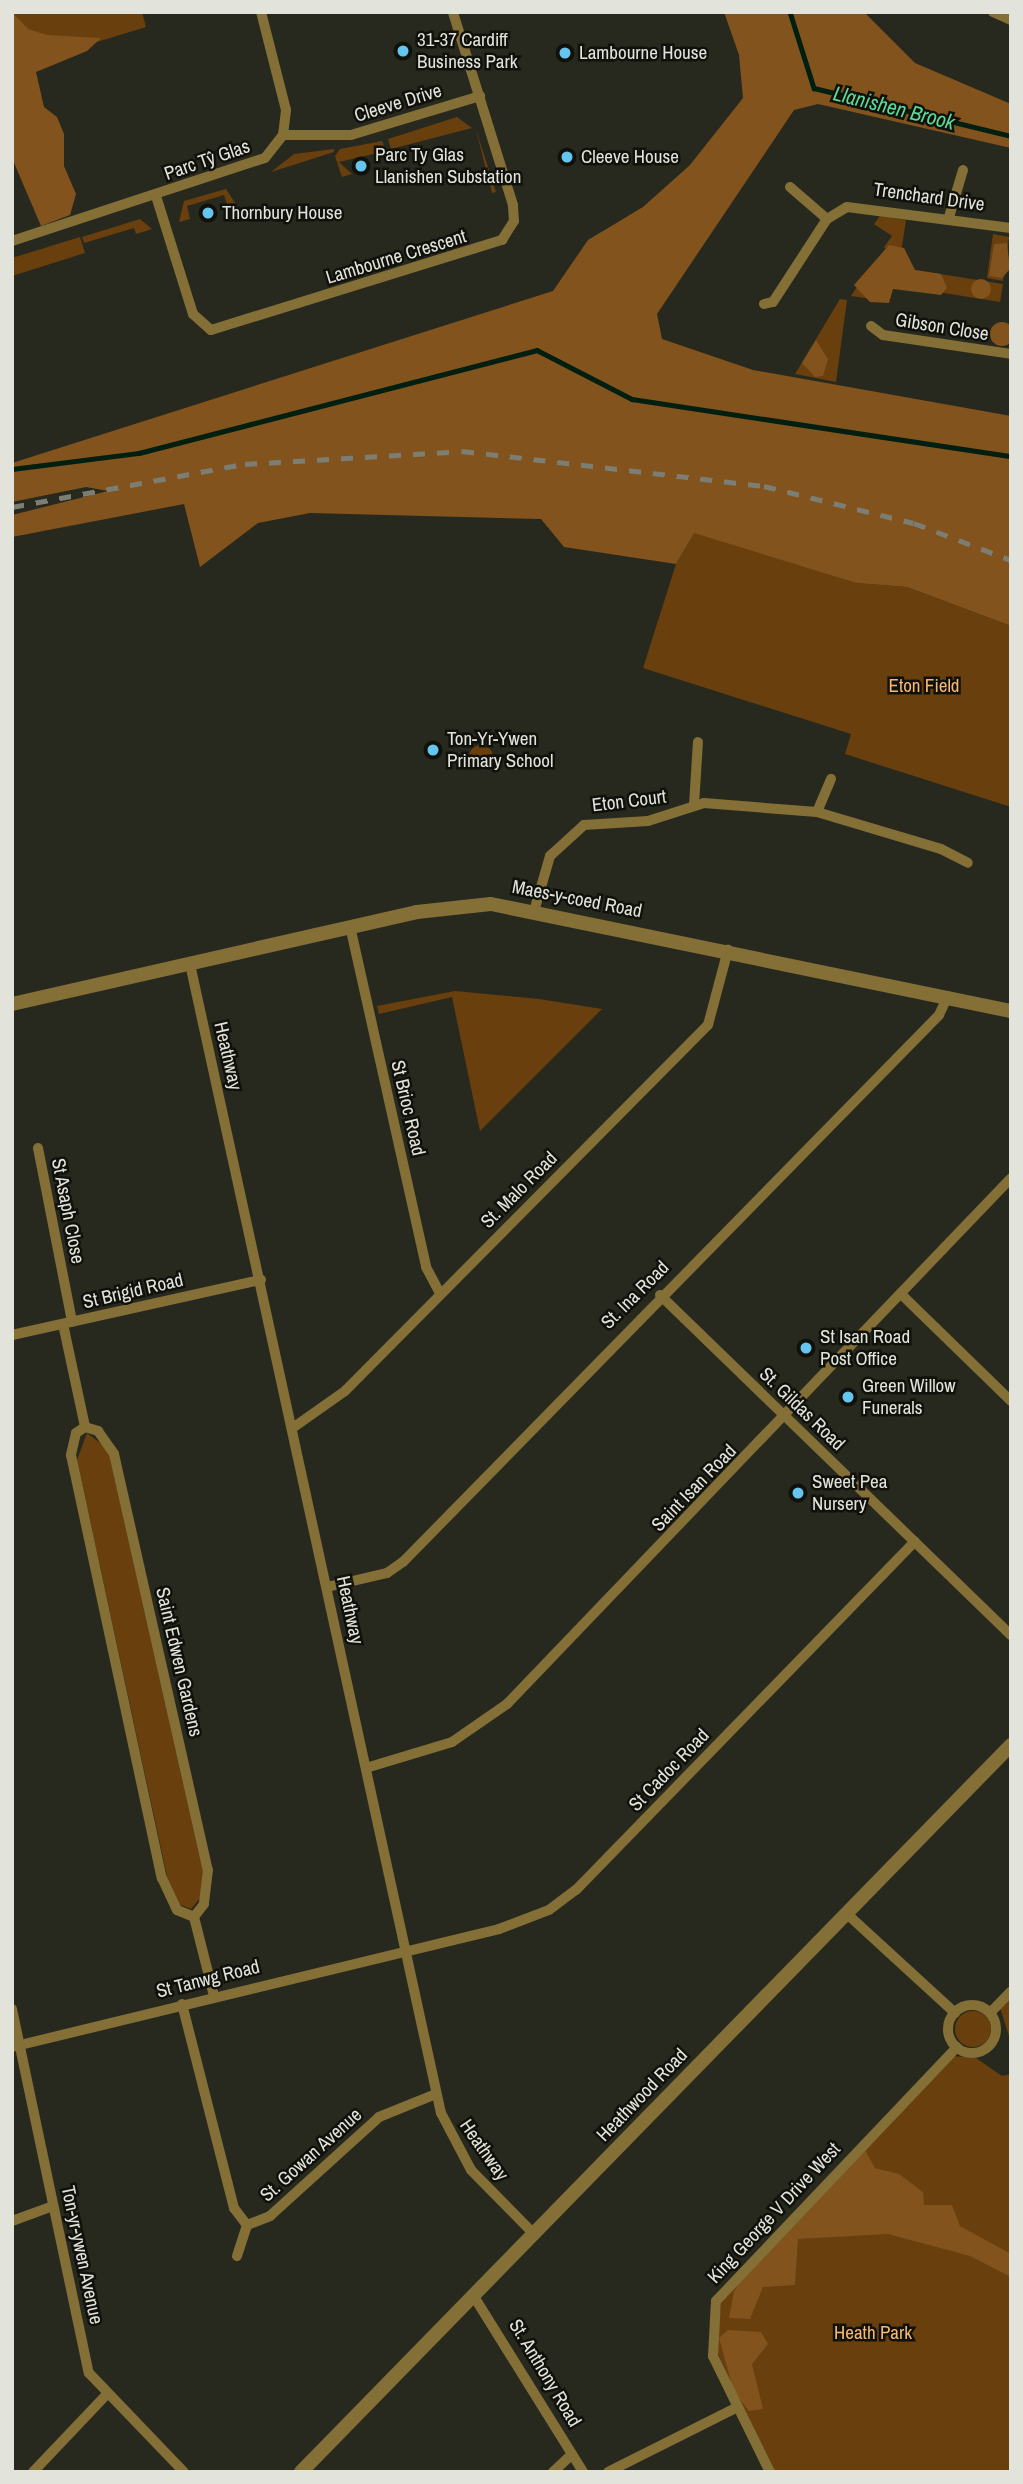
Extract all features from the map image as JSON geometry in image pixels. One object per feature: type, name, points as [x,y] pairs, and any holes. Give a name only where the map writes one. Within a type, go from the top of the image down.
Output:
[{"type":"street","points":[[261,12],[285,104],[283,135]]},
{"type":"street","name":"Lambourne Crescent","points":[[156,196],[193,314],[201,326],[219,330],[502,240],[515,213],[453,12]]},
{"type":"street","points":[[993,12],[1008,17]]},
{"type":"street","name":"Cleeve Drive","points":[[283,135],[351,135],[480,96]]},
{"type":"street","name":"Parc Tŷ Glas","points":[[12,241],[253,166],[283,135]]},
{"type":"street","points":[[949,217],[963,170]]},
{"type":"street","points":[[764,304],[773,302],[827,219],[790,187]]},
{"type":"street","name":"Trenchard Drive","points":[[827,219],[857,205],[1011,228]]},
{"type":"street","name":"Gibson Close","points":[[871,326],[883,335],[1011,354]]},
{"type":"street","name":"Eton Court","points":[[694,805],[698,742]]},
{"type":"street","points":[[817,812],[831,779]]},
{"type":"street","name":"Eton Court","points":[[535,908],[550,856],[584,825],[648,821],[694,805],[817,812],[941,849],[968,863]]},
{"type":"street","name":"Maes-y-coed Road","points":[[12,1004],[350,926],[458,905],[535,908],[1011,1011]]},
{"type":"street","name":"St Brioc Road","points":[[350,926],[425,1267],[440,1293]]},
{"type":"street","name":"St. Malo Road","points":[[294,1427],[339,1397],[708,1025],[728,950]]},
{"type":"street","name":"Heathway","points":[[190,964],[294,1427],[436,2094],[445,2127],[471,2169],[533,2233]]},
{"type":"street","name":"St. Ina Road","points":[[327,1587],[394,1570],[660,1295],[939,1015],[948,996]]},
{"type":"street","name":"St Asaph Close","points":[[38,1148],[67,1323]]},
{"type":"street","name":"Saint Isan Road","points":[[366,1768],[435,1749],[490,1719],[786,1417],[1011,1178]]},
{"type":"street","name":"St Brigid Road","points":[[12,1335],[261,1280]]},
{"type":"street","points":[[902,1294],[1011,1401]]},
{"type":"street","name":"St. Gildas Road","points":[[660,1295],[1011,1635]]},
{"type":"street","points":[[67,1323],[85,1427],[76,1433],[71,1455],[162,1878],[177,1910],[194,1917],[214,1996]]},
{"type":"street","name":"Saint Edwen Gardens","points":[[85,1427],[98,1431],[114,1454],[203,1846],[209,1880],[194,1917]]},
{"type":"street","name":"St Cadoc Road","points":[[405,1951],[515,1925],[564,1901],[915,1542]]},
{"type":"street","name":"Heathwood Road","points":[[301,2472],[1011,1745]]},
{"type":"street","points":[[846,1913],[955,2013]]},
{"type":"street","name":"St Tanwg Road","points":[[16,2045],[405,1951]]},
{"type":"street","points":[[989,2013],[1011,1991]]},
{"type":"street","name":"St. Gowan Avenue","points":[[182,2004],[234,2208],[247,2225],[270,2216],[379,2117],[436,2094]]},
{"type":"street","points":[[968,2005],[989,2013],[996,2025],[990,2044],[976,2052],[957,2047],[949,2033],[955,2013],[968,2005]]},
{"type":"street","name":"Ton-yr-ywen Avenue","points":[[12,2009],[16,2045],[89,2373],[105,2396],[184,2472]]},
{"type":"street","name":"King George V Drive West","points":[[770,2472],[710,2343],[722,2290],[957,2047]]},
{"type":"street","points":[[12,2221],[53,2206]]},
{"type":"street","points":[[237,2256],[247,2225]]},
{"type":"street","name":"St. Anthony Road","points":[[473,2295],[583,2472]]},
{"type":"street","points":[[33,2472],[105,2396]]},
{"type":"street","points":[[608,2472],[738,2407]]},
{"type":"street","points":[[554,2472],[572,2454]]},
{"type":"green space","points":[[12,12],[142,12],[146,27],[22,65]]},
{"type":"green space","points":[[457,117],[472,128],[391,149],[388,139]]},
{"type":"green space","points":[[476,130],[496,192],[492,193]]},
{"type":"green space","points":[[382,141],[386,151],[339,162],[352,174],[342,177],[335,156],[340,149]]},
{"type":"green space","points":[[334,149],[334,152],[271,172],[294,154]]},
{"type":"green space","points":[[226,189],[241,212],[231,216],[224,195],[187,206],[190,219],[179,222],[184,201]]},
{"type":"green space","points":[[880,216],[906,220],[899,265],[884,247],[892,236],[874,224]]},
{"type":"green space","points":[[140,219],[152,229],[136,234],[134,228],[84,243],[82,237]]},
{"type":"green space","points":[[993,234],[1009,237],[1003,281],[987,278]]},
{"type":"green space","points":[[80,237],[85,253],[12,276],[12,258]]},
{"type":"green space","points":[[896,267],[1003,284],[1000,302],[888,284],[885,301],[851,296],[869,268]]},
{"type":"green space","points":[[840,299],[847,300],[836,382],[795,374]]},
{"type":"green space","name":"Eton Field","points":[[694,532],[856,583],[907,587],[1011,626],[1011,807],[845,754],[851,734],[643,668],[676,564]]},
{"type":"green space","points":[[481,745],[492,752],[493,757],[486,768],[481,769],[470,762],[469,757],[476,746]]},
{"type":"green space","points":[[455,991],[539,999],[602,1009],[480,1131],[452,997],[379,1014],[377,1006]]},
{"type":"green space","points":[[87,1433],[108,1449],[204,1872],[202,1896],[191,1909],[178,1904],[170,1890],[77,1460]]},
{"type":"green space","points":[[1011,1996],[1011,2042],[1000,2008]]},
{"type":"green space","points":[[973,2011],[986,2016],[991,2029],[986,2042],[973,2047],[960,2042],[955,2029],[960,2016]]},
{"type":"green space","name":"Heath Park","points":[[953,2056],[976,2058],[1002,2076],[1011,2074],[1011,2472],[774,2472],[715,2348],[722,2298]]},
{"type":"shaded area","points":[[12,12],[28,29],[47,35],[101,38],[87,51],[36,72],[44,107],[57,117],[64,134],[64,166],[76,194],[70,215],[41,226],[12,158]]},
{"type":"shaded area","points":[[724,12],[864,12],[915,63],[1011,104],[1011,148],[818,104],[794,110],[657,314],[662,339],[753,370],[1011,416],[1011,626],[907,587],[856,583],[694,533],[676,564],[564,547],[541,519],[310,513],[258,523],[200,567],[184,504],[12,537],[12,515],[108,491],[86,487],[12,502],[12,463],[553,291],[588,240],[643,207],[690,165],[743,98],[739,55]]},
{"type":"shaded area","points":[[1007,243],[1010,269],[1002,278],[989,276],[994,244]]},
{"type":"shaded area","points":[[889,245],[904,248],[915,270],[941,274],[947,288],[941,295],[893,289],[889,303],[870,302],[854,285]]},
{"type":"shaded area","points":[[981,279],[988,282],[991,289],[988,296],[981,299],[974,296],[971,289],[974,282]]},
{"type":"shaded area","points":[[1002,322],[1010,326],[1014,334],[1010,342],[1002,346],[994,342],[990,334],[994,326]]},
{"type":"shaded area","points":[[816,340],[828,359],[823,376],[815,377],[802,363]]},
{"type":"shaded area","points":[[865,2150],[875,2168],[899,2174],[923,2192],[924,2205],[952,2205],[960,2226],[1011,2254],[1011,2277],[970,2256],[888,2234],[798,2239],[795,2285],[763,2287],[750,2319],[729,2318],[734,2291],[750,2266]]},
{"type":"shaded area","points":[[728,2330],[761,2332],[768,2344],[752,2364],[763,2409],[749,2411],[734,2392],[719,2338]]},
{"type":"waterway","name":"Llanishen Brook","points":[[790,12],[814,88],[1011,136]]},
{"type":"waterway","points":[[12,469],[139,453],[537,350],[632,399],[1011,456]]},
{"type":"railway","points":[[12,507],[245,464],[462,451],[764,486],[914,523],[1011,560]]},
{"type":"place","name":"31-37 Cardiff Business Park","points":[[403,51]]},
{"type":"place","name":"Lambourne House","points":[[565,53]]},
{"type":"place","name":"Cleeve House","points":[[567,157]]},
{"type":"place","name":"Parc Ty Glas Llanishen Substation","points":[[361,166]]},
{"type":"place","name":"Thornbury House","points":[[208,213]]},
{"type":"place","name":"Ton-Yr-Ywen Primary School","points":[[433,750]]},
{"type":"place","name":"St Isan Road Post Office","points":[[806,1348]]},
{"type":"place","name":"Green Willow Funerals","points":[[848,1397]]},
{"type":"place","name":"Sweet Pea Nursery","points":[[798,1493]]}]
